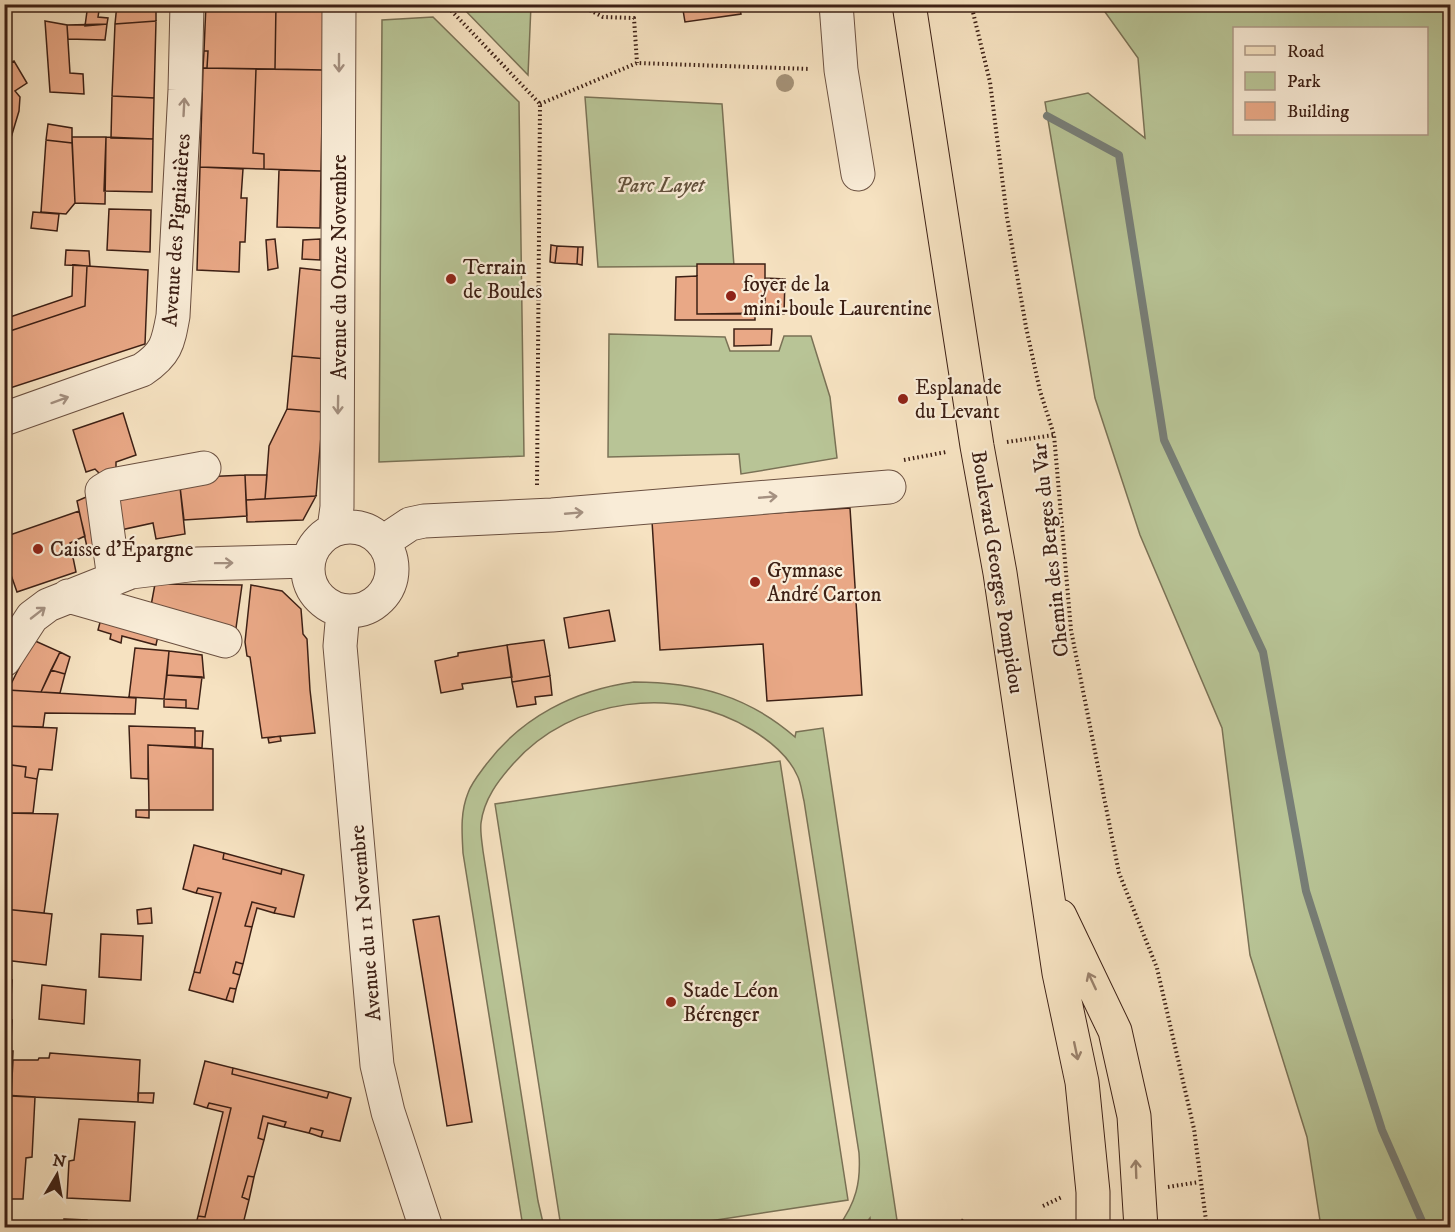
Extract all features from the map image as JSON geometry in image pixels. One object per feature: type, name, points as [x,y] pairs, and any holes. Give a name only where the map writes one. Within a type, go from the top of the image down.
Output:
[{"type":"main road","name":"Boulevard Georges Pompidou","points":[[909,4],[977,446],[1000,573],[1059,973],[1082,1082],[1093,1192],[1093,1227]]},
{"type":"main road","name":"Boulevard Georges Pompidou","points":[[1047,890],[1115,1031],[1134,1116],[1141,1227]]},
{"type":"street","name":"Avenue des Pigniatières","points":[[4,419],[142,370],[159,359],[168,342],[172,316],[185,90],[187,4]]},
{"type":"street","name":"Avenue du Onze Novembre","points":[[334,529],[337,507],[339,338],[339,4]]},
{"type":"street","points":[[836,4],[841,70],[858,174]]},
{"type":"street","points":[[114,579],[102,491],[111,485],[204,468]]},
{"type":"street","points":[[383,542],[410,524],[424,521],[526,517],[892,474]]},
{"type":"street","points":[[357,527],[368,531],[383,542],[392,566],[387,590],[368,608],[343,611],[330,607],[319,599],[311,588],[307,575],[308,561],[317,542],[334,529],[357,527]]},
{"type":"street","points":[[4,660],[32,617],[68,596],[131,573],[197,564],[308,561]]},
{"type":"street","points":[[68,596],[225,641]]},
{"type":"street","name":"Avenue du 11 Novembre","points":[[343,611],[340,646],[377,1065],[387,1112],[426,1227]]},
{"type":"path","points":[[445,4],[540,104],[526,517]]},
{"type":"path","points":[[578,4],[603,17],[634,18],[637,63]]},
{"type":"path","name":"Chemin des Berges du Var","points":[[971,4],[990,82],[1007,217],[1026,327],[1040,391],[1054,435],[1071,630],[1119,873],[1157,968],[1194,1129],[1207,1227]]},
{"type":"path","points":[[540,104],[637,63],[841,70]]},
{"type":"path","points":[[892,474],[977,446],[1054,435]]},
{"type":"path","points":[[957,1227],[965,1218]]},
{"type":"green space","points":[[460,5],[531,5],[528,75]]},
{"type":"green space","points":[[1100,5],[1450,5],[1450,1227],[1321,1227],[1307,1137],[1250,955],[1222,728],[1140,535],[1095,398],[1045,102],[1088,93],[1145,138],[1138,58]]},
{"type":"green space","name":"Terrain de Boules","points":[[433,17],[519,102],[524,456],[379,462],[382,20]]},
{"type":"green space","name":"Parc Layet","points":[[585,97],[722,104],[734,266],[598,267]]},
{"type":"green space","points":[[609,334],[725,337],[730,351],[779,351],[784,336],[811,336],[830,397],[837,458],[741,474],[739,454],[608,457]]},
{"type":"green space","name":"Stade Léon Bérenger","points":[[634,682],[679,685],[720,694],[759,711],[795,737],[796,732],[823,728],[898,1227],[871,1227],[870,1218],[863,1227],[838,1227],[856,1192],[859,1153],[804,801],[798,778],[784,755],[752,730],[723,716],[692,706],[659,703],[627,705],[595,712],[565,724],[537,741],[513,764],[492,791],[485,806],[481,823],[483,851],[544,1227],[523,1227],[463,853],[462,823],[465,800],[471,786],[499,749],[532,720],[570,699]]},
{"type":"green space","name":"Stade Léon Bérenger","points":[[780,761],[848,1200],[670,1227],[561,1227],[495,804]]},
{"type":"building","points":[[88,4],[100,4],[98,17],[108,18],[107,24],[85,26]]},
{"type":"building","points":[[117,4],[156,4],[156,21],[115,24]]},
{"type":"building","points":[[206,4],[276,4],[275,69],[207,68],[208,51],[204,51]]},
{"type":"building","points":[[276,4],[324,4],[323,70],[275,69]]},
{"type":"building","points":[[682,4],[739,4],[741,14],[685,22]]},
{"type":"building","points":[[45,21],[67,25],[70,73],[83,74],[84,94],[50,92]]},
{"type":"building","points":[[156,21],[154,98],[112,96],[115,24]]},
{"type":"building","points":[[107,24],[105,40],[68,39],[67,25]]},
{"type":"building","points":[[204,51],[208,51],[207,68],[203,68]]},
{"type":"building","points":[[4,58],[8,64],[14,61],[27,83],[15,91],[20,97],[19,111],[4,161]]},
{"type":"building","points":[[203,68],[256,69],[253,153],[264,154],[264,169],[200,167]]},
{"type":"building","points":[[256,69],[323,70],[321,171],[264,169],[264,154],[253,153]]},
{"type":"building","points":[[112,96],[154,98],[153,139],[111,138]]},
{"type":"building","points":[[48,124],[72,128],[72,143],[46,140]]},
{"type":"building","points":[[72,137],[106,137],[105,204],[75,203]]},
{"type":"building","points":[[106,137],[153,139],[152,192],[104,191]]},
{"type":"building","points":[[46,140],[72,143],[75,203],[66,214],[41,212]]},
{"type":"building","points":[[200,167],[243,169],[241,198],[247,198],[245,242],[240,242],[239,272],[197,270]]},
{"type":"building","points":[[279,170],[321,171],[320,228],[277,227]]},
{"type":"building","points":[[109,209],[151,210],[150,252],[107,250]]},
{"type":"building","points":[[33,212],[59,214],[57,231],[31,228]]},
{"type":"building","points":[[275,239],[278,268],[268,270],[266,240]]},
{"type":"building","points":[[320,239],[320,260],[302,259],[303,240]]},
{"type":"building","points":[[551,245],[557,246],[555,263],[550,262]]},
{"type":"building","points":[[557,246],[578,247],[577,264],[555,263]]},
{"type":"building","points":[[578,247],[583,247],[582,265],[577,264]]},
{"type":"building","points":[[66,250],[89,251],[90,266],[65,265]]},
{"type":"building","name":"foyer de la mini-boule Laurentine","points":[[697,264],[765,264],[765,313],[697,314]]},
{"type":"building","points":[[73,265],[87,266],[85,306],[4,333],[4,319],[72,296]]},
{"type":"building","points":[[87,266],[148,270],[145,344],[4,390],[4,333],[85,306]]},
{"type":"building","points":[[300,268],[327,271],[327,359],[292,356]]},
{"type":"building","points":[[697,276],[697,314],[755,314],[755,320],[675,320],[676,277]]},
{"type":"building","points":[[765,278],[785,279],[784,314],[765,313]]},
{"type":"building","points":[[734,329],[772,329],[771,345],[734,346]]},
{"type":"building","points":[[292,356],[327,359],[323,412],[287,409]]},
{"type":"building","points":[[287,409],[323,412],[316,496],[265,499],[269,446]]},
{"type":"building","points":[[123,413],[136,455],[116,462],[116,468],[102,476],[95,469],[86,472],[73,430]]},
{"type":"building","points":[[245,475],[247,516],[184,520],[179,478]]},
{"type":"building","points":[[245,475],[267,475],[265,499],[246,500]]},
{"type":"building","points":[[179,478],[185,534],[156,539],[153,523],[116,531],[109,492]]},
{"type":"building","points":[[93,494],[102,544],[87,547],[77,501]]},
{"type":"building","points":[[316,496],[303,520],[247,522],[246,500]]},
{"type":"building","name":"Gymnase André Carton","points":[[850,508],[862,695],[767,701],[763,644],[660,650],[652,521]]},
{"type":"building","name":"Caisse d'Épargne","points":[[79,511],[85,536],[70,543],[76,572],[17,592],[4,555],[4,537]]},
{"type":"building","points":[[155,584],[242,585],[235,635],[150,611]]},
{"type":"building","points":[[251,585],[282,591],[301,609],[303,634],[307,639],[315,733],[262,738],[250,657],[247,656],[245,642]]},
{"type":"building","points":[[609,610],[615,641],[569,648],[564,618]]},
{"type":"building","points":[[102,615],[159,631],[156,645],[122,636],[121,643],[110,639],[111,634],[98,630]]},
{"type":"building","points":[[33,640],[60,652],[41,692],[8,690]]},
{"type":"building","points":[[544,640],[550,676],[512,682],[507,645]]},
{"type":"building","points":[[507,645],[512,677],[462,684],[463,689],[441,693],[435,661],[458,656],[458,653]]},
{"type":"building","points":[[135,648],[169,651],[164,699],[129,697]]},
{"type":"building","points":[[169,651],[202,655],[204,678],[167,675]]},
{"type":"building","points":[[60,652],[70,657],[65,674],[51,670]]},
{"type":"building","points":[[51,670],[65,674],[60,693],[41,692]]},
{"type":"building","points":[[167,675],[202,677],[198,709],[186,708],[186,700],[164,699]]},
{"type":"building","points":[[550,676],[552,695],[535,697],[536,704],[517,707],[512,682]]},
{"type":"building","points":[[8,690],[136,698],[135,714],[45,713],[43,727],[4,726]]},
{"type":"building","points":[[164,699],[186,700],[186,708],[164,707]]},
{"type":"building","points":[[4,726],[57,728],[52,770],[39,769],[37,779],[25,777],[26,767],[4,764]]},
{"type":"building","points":[[129,726],[195,728],[195,747],[148,745],[148,779],[131,778]]},
{"type":"building","points":[[195,731],[203,731],[202,748],[195,747]]},
{"type":"building","points":[[280,736],[281,741],[269,743],[268,738]]},
{"type":"building","points":[[148,745],[213,749],[213,810],[149,810]]},
{"type":"building","points":[[4,764],[26,767],[25,777],[37,779],[33,813],[4,813]]},
{"type":"building","points":[[136,810],[149,810],[149,818],[136,817]]},
{"type":"building","points":[[4,813],[58,814],[44,913],[4,909]]},
{"type":"building","points":[[194,845],[224,853],[223,859],[281,874],[282,869],[304,875],[294,917],[274,913],[276,908],[252,902],[245,926],[252,927],[243,964],[236,962],[233,973],[240,975],[236,989],[230,988],[226,1000],[189,990],[194,972],[200,973],[221,893],[198,888],[196,893],[183,889]]},
{"type":"building","points":[[224,853],[282,869],[281,874],[223,859]]},
{"type":"building","points":[[198,888],[221,893],[200,973],[194,972],[213,897],[196,893]]},
{"type":"building","points":[[252,902],[276,908],[274,913],[257,908],[252,927],[245,926]]},
{"type":"building","points":[[151,908],[152,923],[138,924],[137,910]]},
{"type":"building","points":[[4,909],[52,914],[46,965],[4,960]]},
{"type":"building","points":[[439,916],[472,1122],[447,1126],[413,920]]},
{"type":"building","points":[[101,934],[143,936],[141,980],[99,977]]},
{"type":"building","points":[[236,962],[243,964],[240,975],[233,973]]},
{"type":"building","points":[[4,980],[12,980],[10,1020],[4,1020]]},
{"type":"building","points":[[42,985],[86,990],[84,1024],[39,1019]]},
{"type":"building","points":[[230,988],[236,989],[233,1002],[226,1000]]},
{"type":"building","points":[[4,1020],[12,1020],[11,1042],[4,1041]]},
{"type":"building","points":[[4,1041],[11,1042],[10,1051],[4,1051]]},
{"type":"building","points":[[4,1051],[13,1051],[11,1096],[4,1095]]},
{"type":"building","points":[[50,1053],[140,1060],[138,1102],[11,1096],[13,1060],[49,1058]]},
{"type":"building","points":[[205,1061],[233,1068],[232,1074],[327,1098],[329,1092],[351,1098],[340,1141],[321,1137],[323,1131],[311,1128],[309,1133],[284,1127],[286,1122],[263,1116],[258,1138],[264,1140],[254,1177],[248,1176],[242,1197],[249,1200],[242,1228],[195,1228],[198,1216],[205,1217],[231,1108],[209,1103],[207,1108],[194,1104]]},
{"type":"building","points":[[233,1068],[329,1092],[327,1098],[232,1074]]},
{"type":"building","points":[[138,1093],[154,1093],[153,1103],[138,1102]]},
{"type":"building","points":[[4,1095],[35,1097],[32,1157],[26,1158],[23,1199],[4,1199]]},
{"type":"building","points":[[209,1103],[231,1108],[205,1217],[198,1216],[223,1112],[207,1108]]},
{"type":"building","points":[[263,1116],[286,1122],[284,1127],[268,1123],[264,1140],[258,1138]]},
{"type":"building","points":[[79,1119],[135,1122],[130,1201],[67,1198],[69,1161],[74,1160]]},
{"type":"building","points":[[311,1128],[323,1131],[321,1137],[309,1133]]},
{"type":"building","points":[[248,1176],[254,1177],[249,1200],[242,1197]]},
{"type":"building","points":[[64,1219],[87,1220],[87,1228],[64,1228]]},
{"type":"waterway","points":[[1047,116],[1119,155],[1164,440],[1263,652],[1306,891],[1382,1130],[1425,1228]]},
{"type":"place","name":"Terrain de Boules","points":[[451,279]]},
{"type":"place","name":"foyer de la mini-boule Laurentine","points":[[731,296]]},
{"type":"place","name":"Esplanade du Levant","points":[[903,399]]},
{"type":"place","name":"Caisse d'Épargne","points":[[38,549]]},
{"type":"place","name":"Gymnase André Carton","points":[[755,582]]},
{"type":"place","name":"Stade Léon Bérenger","points":[[671,1002]]}]
